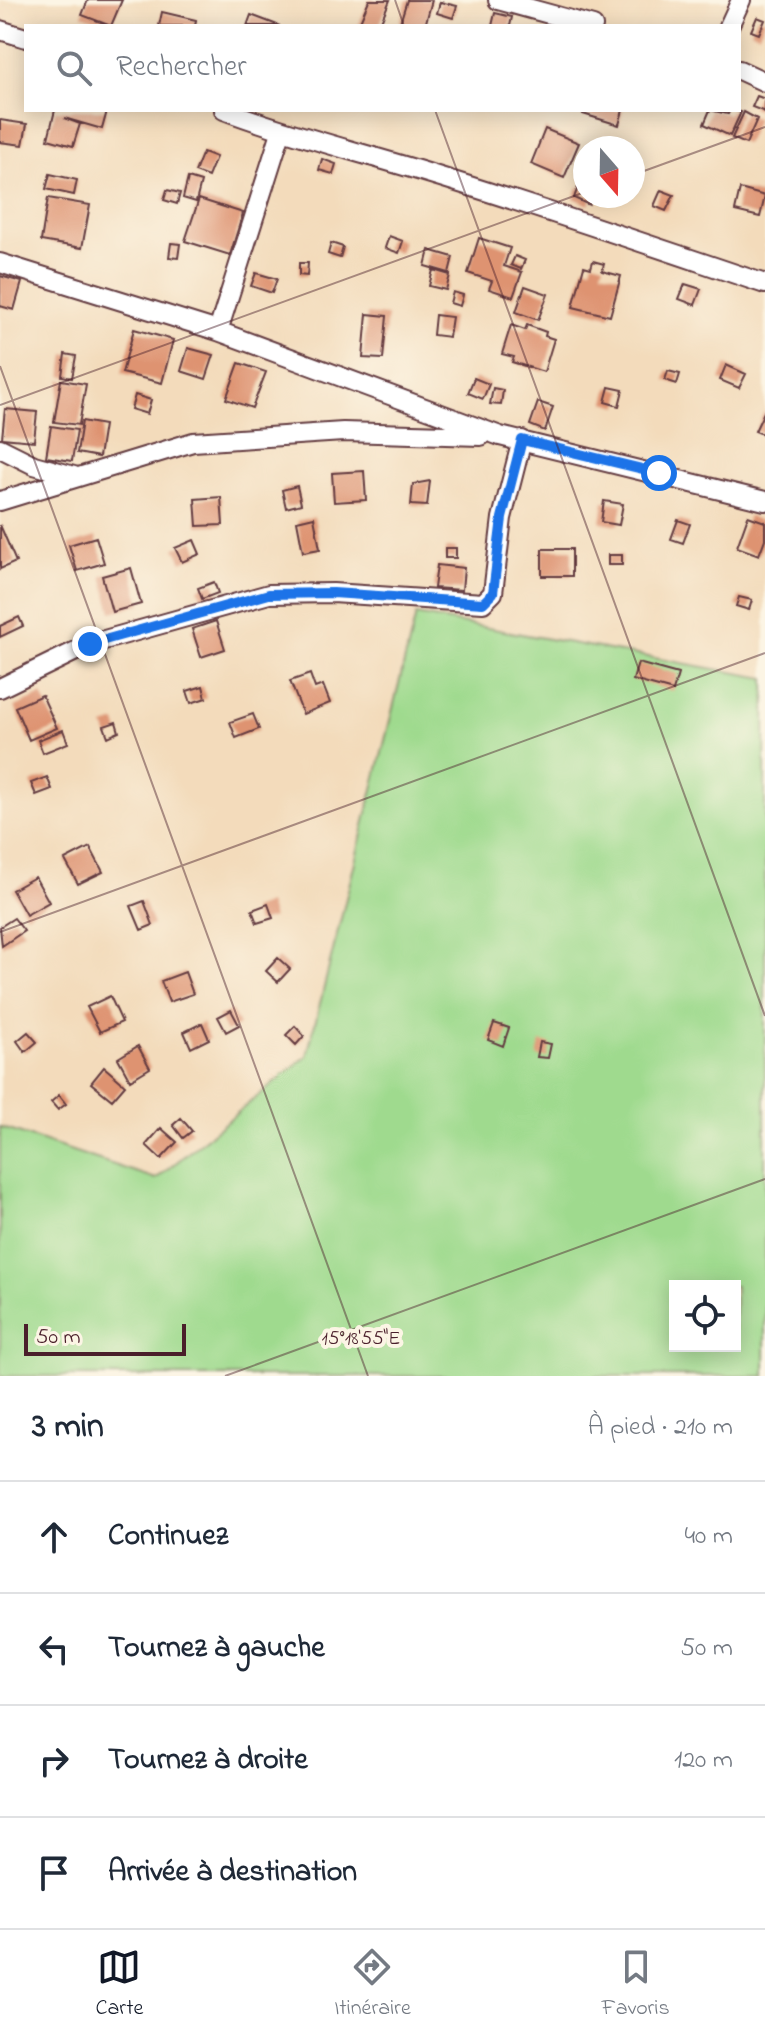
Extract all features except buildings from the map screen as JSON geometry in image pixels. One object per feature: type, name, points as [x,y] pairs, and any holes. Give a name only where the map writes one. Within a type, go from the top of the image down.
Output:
[{"type":"street","points":[[498,0],[586,24]]},
{"type":"street","points":[[730,24],[741,0]]},
{"type":"street","points":[[0,30],[24,37]]},
{"type":"street","points":[[741,71],[765,82]]},
{"type":"street","points":[[229,112],[281,132],[364,153],[528,204],[765,284]]},
{"type":"street","points":[[218,331],[281,132]]},
{"type":"street","points":[[0,263],[218,331],[500,436]]},
{"type":"street","points":[[0,501],[193,442],[343,432],[500,436],[765,501]]},
{"type":"street","points":[[0,688],[90,644],[269,594],[333,593],[483,603],[493,593],[502,518],[522,440]]},
{"type":"street","points":[[0,448],[34,465],[74,476]]},
{"type":"green space","points":[[416,615],[765,678],[765,1376],[0,1376],[0,1127],[156,1179],[307,1056]]},
{"type":"route","points":[[90,644],[202,610],[288,592],[483,603],[493,593],[502,518],[522,440],[659,473]]}]
